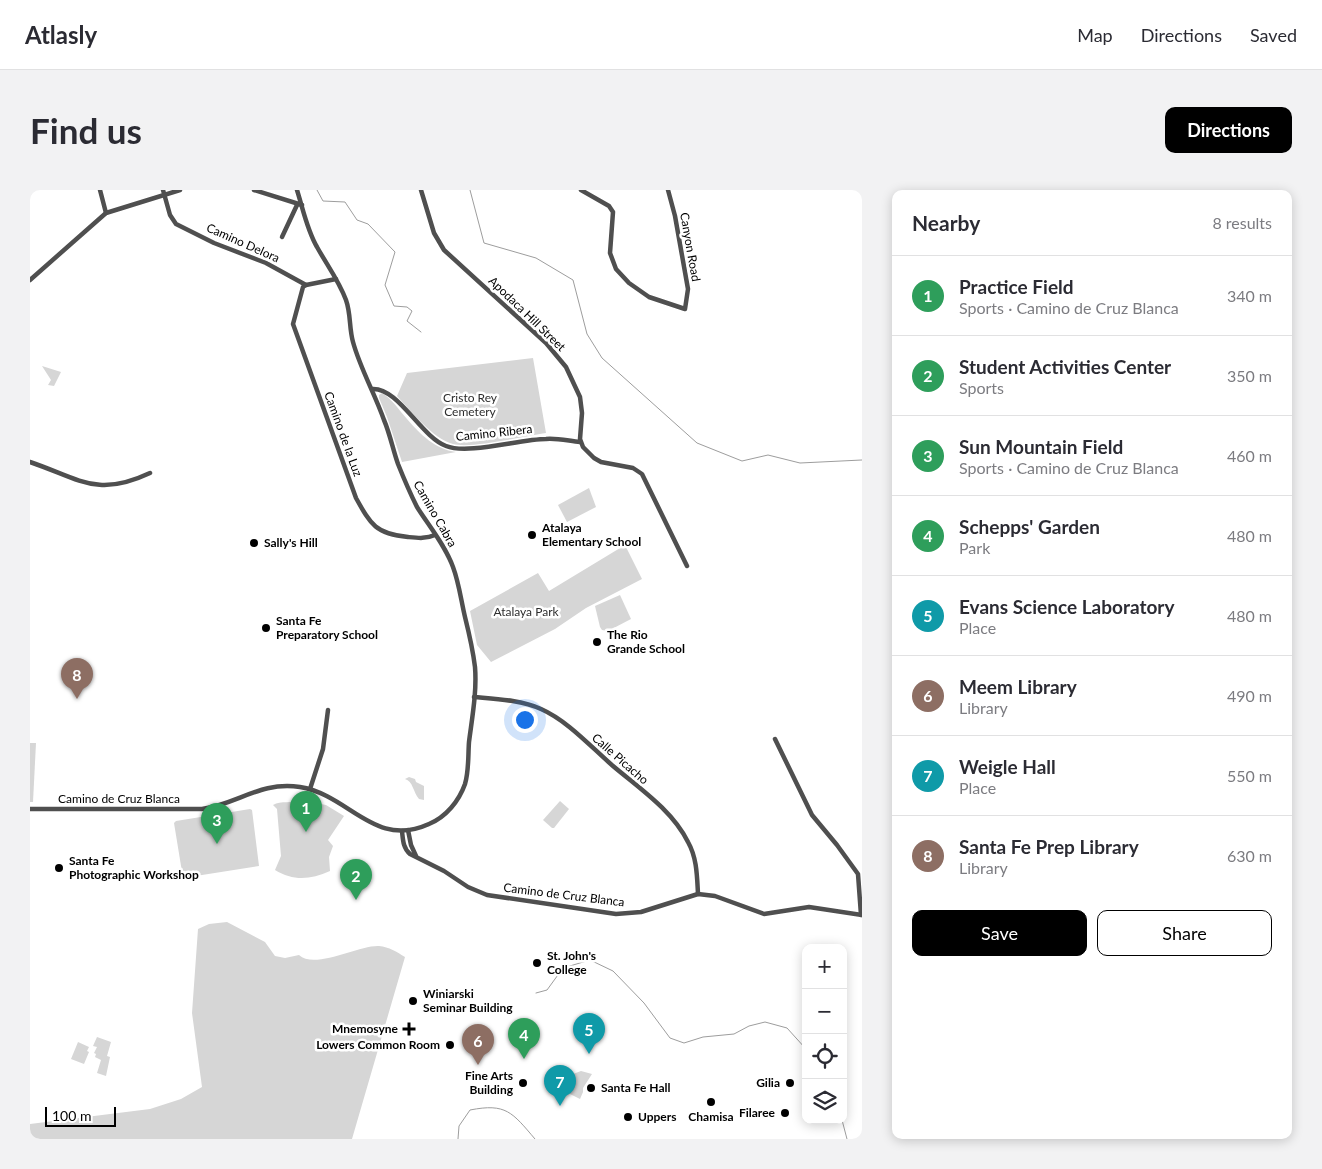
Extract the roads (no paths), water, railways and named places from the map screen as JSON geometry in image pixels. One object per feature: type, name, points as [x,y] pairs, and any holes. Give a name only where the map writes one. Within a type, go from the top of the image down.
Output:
[{"type":"street","points":[[100,190],[106,213]]},
{"type":"street","name":"Camino Delora","points":[[163,190],[172,220],[176,224],[214,243],[266,263],[306,285]]},
{"type":"street","points":[[30,280],[106,213],[180,190]]},
{"type":"street","points":[[254,190],[300,205],[282,238]]},
{"type":"street","name":"Camino Cabra","points":[[296,190],[316,246],[336,279],[349,310],[353,342],[409,490],[450,559],[475,665],[474,697],[465,782],[458,798],[444,815],[435,821],[405,831]]},
{"type":"street","name":"Apodaca Hill Street","points":[[421,190],[434,233],[444,250],[546,343],[566,367],[577,389],[582,405],[580,442]]},
{"type":"street","name":"Canyon Road","points":[[581,190],[609,206],[613,212],[610,252],[616,269],[629,284],[649,297],[685,308],[688,288],[675,216],[668,190]]},
{"type":"street","points":[[306,285],[336,279]]},
{"type":"street","name":"Camino de la Luz","points":[[306,285],[303,287],[293,324],[356,498],[365,515],[376,528],[386,534],[423,538],[435,535]]},
{"type":"street","name":"Camino Ribera","points":[[372,389],[384,391],[394,398],[438,442],[453,448],[466,449],[547,439],[580,442]]},
{"type":"street","points":[[580,442],[594,458],[601,462],[634,468],[642,474],[687,566]]},
{"type":"street","points":[[30,462],[99,486],[115,485],[150,473]]},
{"type":"street","name":"Calle Picacho","points":[[474,697],[530,705],[549,713],[660,807],[679,827],[689,844],[695,860],[698,894]]},
{"type":"street","points":[[310,789],[323,749],[328,710]]},
{"type":"street","points":[[775,739],[812,815],[837,844],[858,874],[862,915]]},
{"type":"street","name":"Camino de Cruz Blanca","points":[[30,809],[202,809],[223,805],[246,794],[266,788],[282,786],[310,789],[330,797],[374,825],[405,831],[406,851],[468,887],[487,895],[616,914],[641,912],[698,894],[715,896],[764,914],[809,907],[862,915]]},
{"type":"waterway","points":[[317,190],[323,201],[345,202],[357,220],[368,224],[395,252],[385,285],[394,306],[407,307],[412,311],[407,321],[421,332]]},
{"type":"waterway","points":[[470,190],[484,243],[536,258],[573,280],[587,334],[602,358],[697,443],[742,461],[768,455],[800,463],[862,460]]},
{"type":"waterway","points":[[536,993],[547,990],[563,968],[590,960],[613,971],[644,1003],[670,1038],[684,1043],[703,1037],[734,1034],[749,1026],[765,1022],[787,1028],[802,1045]]},
{"type":"waterway","points":[[458,1139],[459,1126],[470,1110],[482,1108],[500,1109],[514,1116],[535,1139]]},
{"type":"waterway","points":[[843,1124],[847,1139]]},
{"type":"place","name":"Atalaya Elementary School","points":[[532,535]]},
{"type":"place","name":"Sally's Hill","points":[[254,543]]},
{"type":"place","name":"Santa Fe Preparatory School","points":[[266,628]]},
{"type":"place","name":"The Rio Grande School","points":[[597,642]]},
{"type":"place","name":"Santa Fe Prep Library","points":[[77,699]]},
{"type":"place","name":"Practice Field","points":[[306,832]]},
{"type":"place","name":"Sun Mountain Field","points":[[217,844]]},
{"type":"place","name":"Santa Fe Photographic Workshop","points":[[59,868]]},
{"type":"place","name":"Student Activities Center","points":[[356,900]]},
{"type":"place","name":"St. John's College","points":[[537,963]]},
{"type":"place","name":"Winiarski Seminar Building","points":[[413,1001]]},
{"type":"place","name":"Mnemosyne","points":[[409,1029]]},
{"type":"place","name":"Lowers Common Room","points":[[450,1045]]},
{"type":"place","name":"Evans Science Laboratory","points":[[589,1054]]},
{"type":"place","name":"Schepps' Garden","points":[[524,1059]]},
{"type":"place","name":"Meem Library","points":[[478,1065]]},
{"type":"place","name":"Fine Arts Building","points":[[523,1083]]},
{"type":"place","name":"Gilia","points":[[790,1083]]},
{"type":"place","name":"Santa Fe Hall","points":[[591,1088]]},
{"type":"place","name":"Chamisa","points":[[711,1102]]},
{"type":"place","name":"Weigle Hall","points":[[560,1106]]},
{"type":"place","name":"Filaree","points":[[785,1113]]},
{"type":"place","name":"Uppers","points":[[628,1117]]},
{"type":"park label","name":"Cristo Rey Cemetery","points":[[470,405]]},
{"type":"park label","name":"Atalaya Park","points":[[526,612]]}]
